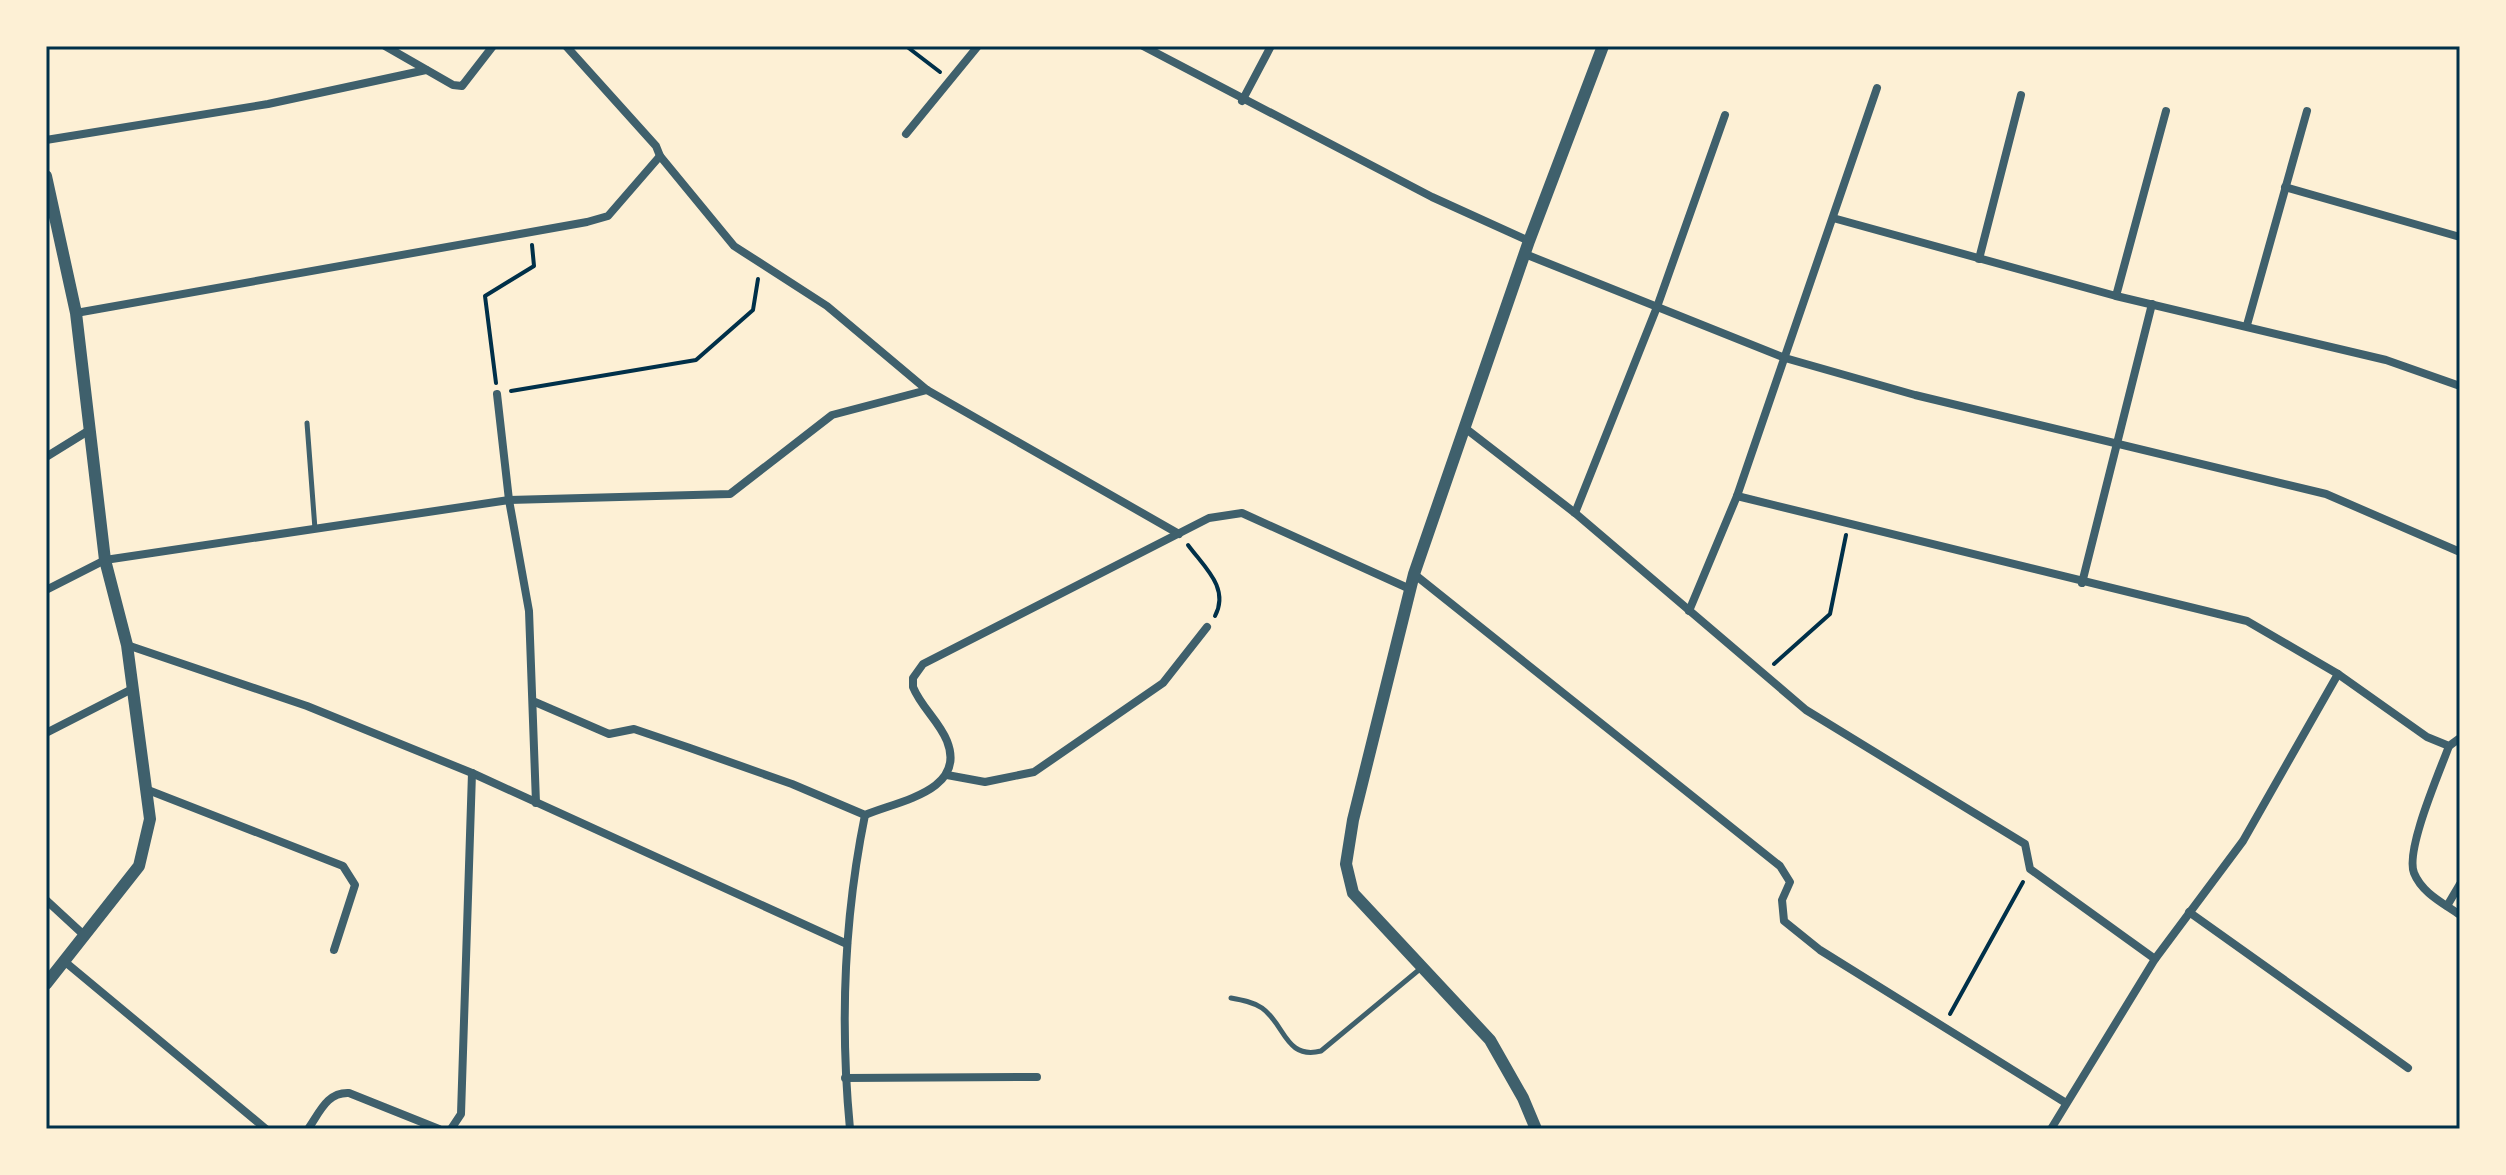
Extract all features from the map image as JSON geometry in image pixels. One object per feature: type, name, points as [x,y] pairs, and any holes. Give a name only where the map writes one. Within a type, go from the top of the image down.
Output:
[{"type":"street","points":[[385,46],[453,85],[462,86],[493,46]]},
{"type":"street","points":[[566,46],[656,146],[660,156],[734,246],[827,306],[927,390],[1179,534]]},
{"type":"street","points":[[906,134],[978,46]]},
{"type":"street","points":[[1143,46],[1242,101],[1527,247],[1657,307],[1785,358],[1915,395],[2117,441],[2326,494],[2460,552]]},
{"type":"street","points":[[1242,101],[1271,46]]},
{"type":"street","points":[[1536,1129],[1523,1098],[1490,1040],[1353,893],[1346,864],[1353,820],[1414,574],[1527,247],[1603,46]]},
{"type":"street","points":[[46,140],[268,104],[426,70]]},
{"type":"street","points":[[1689,611],[1737,496],[1877,88]]},
{"type":"street","points":[[1979,259],[2021,95]]},
{"type":"street","points":[[2116,296],[2166,111]]},
{"type":"street","points":[[2247,325],[2307,111]]},
{"type":"street","points":[[1575,513],[1657,307],[1725,115]]},
{"type":"street","points":[[76,313],[531,235],[608,216],[660,156]]},
{"type":"street","points":[[46,176],[76,313],[105,560],[127,645],[150,819],[146,848],[139,866],[46,984]]},
{"type":"street","points":[[2285,187],[2460,237]]},
{"type":"street","points":[[1833,218],[2116,296],[2386,360],[2460,386]]},
{"type":"street","points":[[2082,583],[2152,304]]},
{"type":"street","points":[[46,590],[105,560],[509,500],[730,494],[832,415],[927,390]]},
{"type":"street","points":[[497,394],[509,500],[529,611],[535,702],[536,803]]},
{"type":"street","points":[[1465,428],[1575,513],[1806,710],[2025,844],[2030,869],[2155,959]]},
{"type":"street","points":[[46,457],[88,431]]},
{"type":"street","points":[[1737,496],[2247,621],[2338,674],[2427,737],[2449,746]]},
{"type":"street","points":[[535,702],[609,734],[634,729],[676,743],[792,784],[865,815],[937,787],[947,775],[947,741],[913,687],[913,678],[923,664],[1223,513],[1242,513],[1410,589]]},
{"type":"street","points":[[1414,574],[1780,866],[1790,882],[1782,900],[1784,921],[1820,950],[2066,1103]]},
{"type":"street","points":[[947,775],[985,782],[1034,772],[1163,683],[1207,627]]},
{"type":"street","points":[[127,645],[307,706],[472,773],[847,944]]},
{"type":"street","points":[[2051,1129],[2155,959],[2243,841],[2338,674]]},
{"type":"street","points":[[46,733],[132,689]]},
{"type":"street","points":[[2460,738],[2449,746],[2414,848],[2413,871],[2426,891],[2460,915]]},
{"type":"street","points":[[451,1129],[461,1114],[472,773]]},
{"type":"street","points":[[148,790],[343,866],[355,885],[334,950]]},
{"type":"street","points":[[850,1129],[845,1078],[847,944],[853,876],[865,815]]},
{"type":"street","points":[[2447,906],[2460,884]]},
{"type":"street","points":[[46,900],[85,936]]},
{"type":"street","points":[[2189,912],[2408,1068]]},
{"type":"street","points":[[64,961],[266,1129]]},
{"type":"street","points":[[845,1078],[1037,1077]]},
{"type":"street","points":[[308,1129],[330,1096],[339,1092],[349,1093],[439,1129]]},
{"type":"lane","points":[[307,423],[315,530]]},
{"type":"lane","points":[[1231,998],[1264,1009],[1293,1048],[1308,1055],[1321,1051],[1421,968]]},
{"type":"path","points":[[906,46],[952,81]]},
{"type":"path","points":[[531,235],[534,266],[485,296],[497,394],[696,360],[753,310],[761,264]]},
{"type":"path","points":[[1763,673],[1830,614],[1848,522]]},
{"type":"path","points":[[1179,534],[1216,582],[1220,594],[1220,606],[1207,627]]},
{"type":"path","points":[[1943,1027],[2030,869]]}]
